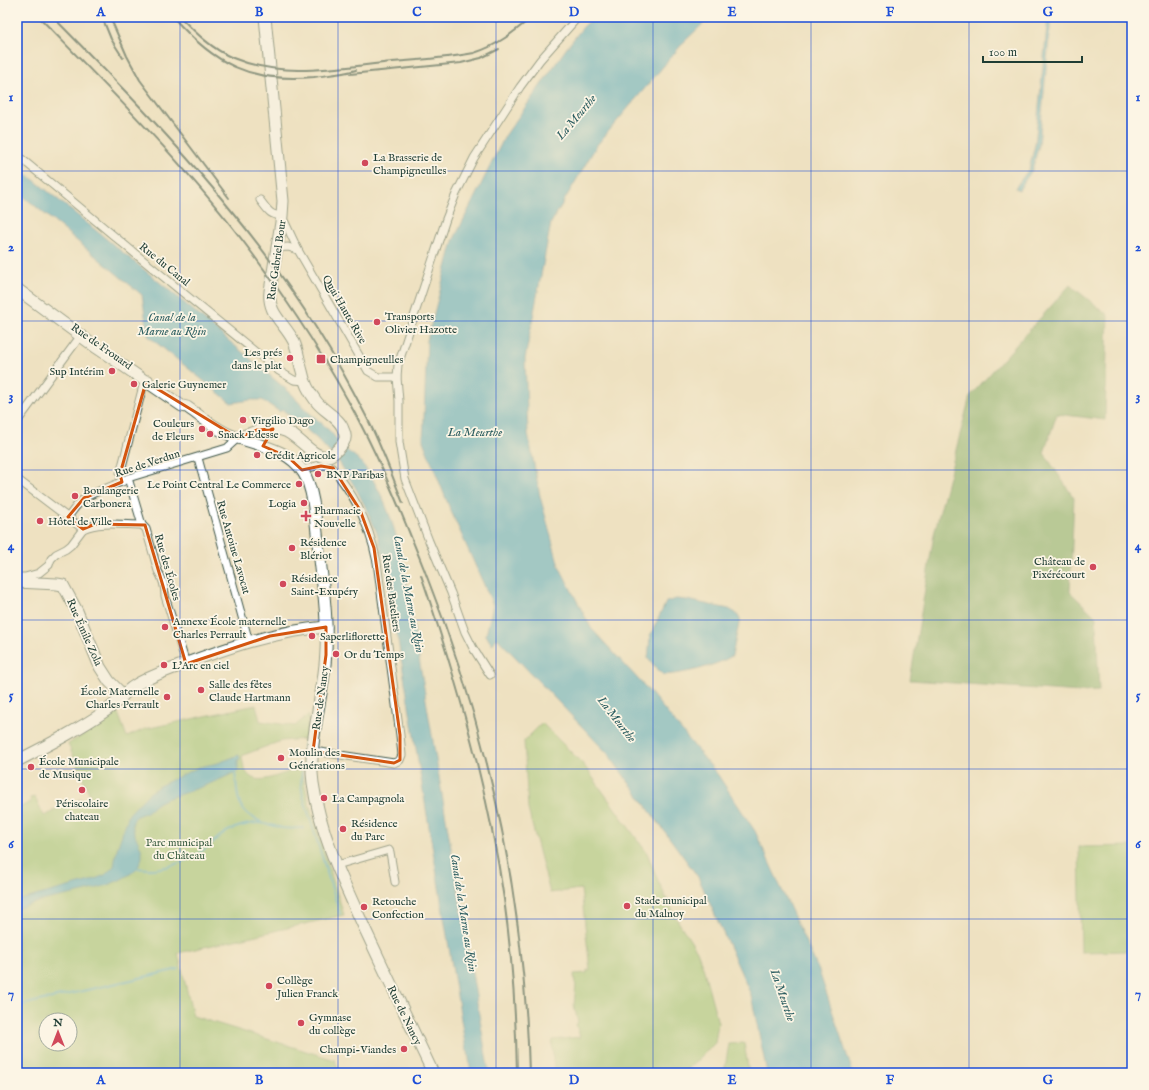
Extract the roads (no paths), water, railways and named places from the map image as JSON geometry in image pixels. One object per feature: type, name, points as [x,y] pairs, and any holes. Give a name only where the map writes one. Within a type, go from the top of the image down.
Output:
[{"type":"main road","name":"Rue Gabriel Bour","points":[[238,438],[257,430],[281,429],[288,432],[316,454],[322,456],[330,455],[343,443],[345,439],[340,422],[318,404],[309,390],[305,381],[295,344],[275,314],[270,303],[269,297],[282,216],[282,193],[265,17]]},
{"type":"main road","name":"Rue de Frouard","points":[[17,286],[182,406],[188,407],[224,432],[238,438]]},
{"type":"main road","points":[[263,446],[273,429]]},
{"type":"main road","name":"Rue de Nancy","points":[[238,438],[263,446],[288,457],[302,470],[307,479],[316,522],[323,582],[326,627],[326,655],[313,751],[313,781],[316,797],[325,832],[337,865],[382,967],[433,1073]]},
{"type":"main road","name":"Rue Émile Zola","points":[[17,582],[63,585],[77,611],[100,667],[109,681],[123,695]]},
{"type":"main road","points":[[17,761],[78,729],[109,709],[123,695],[140,683],[208,655],[249,642],[293,630],[326,627]]},
{"type":"street","points":[[490,675],[464,632],[451,593],[405,479],[399,442],[398,365],[446,219],[474,158],[540,60],[578,17]]},
{"type":"street","name":"Rue du Canal","points":[[17,155],[279,371],[294,380],[305,381]]},
{"type":"street","points":[[260,200],[270,213],[275,216],[282,216]]},
{"type":"street","name":"Quai Haute Rive","points":[[282,216],[298,250],[368,370],[378,377],[397,377]]},
{"type":"street","points":[[278,245],[286,240],[294,242]]},
{"type":"street","points":[[278,245],[298,250]]},
{"type":"street","points":[[17,422],[82,334]]},
{"type":"street","name":"Rue des Écoles","points":[[148,380],[143,386],[120,474],[125,480],[142,525],[146,529],[186,664]]},
{"type":"street","name":"Rue de Verdun","points":[[68,517],[84,498],[125,480],[227,448],[238,438]]},
{"type":"street","name":"Rue Antoine Lavocat","points":[[198,458],[249,642]]},
{"type":"street","name":"Rue des Bateliers","points":[[302,470],[321,466],[333,468],[360,510],[370,535],[377,562],[402,755],[400,760],[394,763],[313,751]]},
{"type":"street","points":[[17,479],[83,529]]},
{"type":"street","points":[[17,577],[25,577],[39,573],[49,565],[51,559],[56,554],[71,545],[83,529],[95,524],[142,525]]},
{"type":"street","points":[[337,865],[389,850],[395,882]]},
{"type":"water","name":"La Meurthe","points":[[594,17],[710,17],[684,42],[597,145],[551,223],[525,359],[528,433],[540,496],[559,566],[591,628],[650,692],[718,775],[755,831],[819,971],[853,1073],[767,1073],[751,995],[698,877],[608,754],[497,638],[492,645],[486,635],[493,605],[450,509],[423,441],[427,340],[453,241],[505,136],[568,46],[583,27]]},
{"type":"water","points":[[1048,17],[1051,17],[1039,145],[1032,170],[1019,190],[1015,188],[1029,169],[1035,145]]},
{"type":"water","name":"Canal de la Marne au Rhin","points":[[17,166],[174,294],[293,395],[304,408],[326,427],[346,449],[360,461],[370,474],[390,516],[399,545],[405,575],[489,1073],[471,1073],[385,562],[377,533],[365,506],[339,462],[316,438],[284,411],[282,410],[280,412],[262,400],[231,403],[148,336],[142,295],[17,191]]},
{"type":"water","points":[[676,599],[729,609],[736,613],[740,619],[732,656],[725,660],[698,669],[663,675],[648,659],[650,636],[666,602]]},
{"type":"water","points":[[239,755],[240,759],[238,760],[238,771],[220,780],[157,803],[147,812],[139,815],[133,820],[133,829],[142,853],[140,864],[131,873],[119,880],[103,886],[42,901],[17,909],[17,901],[90,881],[105,875],[114,866],[117,849],[129,814],[148,794],[159,786],[199,767],[218,763]]},
{"type":"waterway","points":[[302,759],[304,742],[307,742]]},
{"type":"waterway","points":[[302,772],[301,784],[303,796],[340,914]]},
{"type":"waterway","points":[[235,773],[238,797],[242,808],[246,813],[261,822]]},
{"type":"waterway","points":[[134,867],[143,869],[162,868],[181,862],[199,853],[226,832],[253,823],[262,823],[284,828],[303,828]]},
{"type":"waterway","points":[[17,1006],[179,969]]},
{"type":"railway","points":[[39,17],[150,132],[203,191],[252,253],[295,314],[322,356],[359,421],[377,457],[424,569],[447,630],[467,691],[484,754],[499,816],[511,880],[520,944],[526,1008],[529,1073]]},
{"type":"railway","points":[[53,17],[188,159],[268,257],[320,334],[351,387],[376,436],[403,503]]},
{"type":"railway","points":[[102,17],[111,39],[123,58]]},
{"type":"railway","points":[[110,17],[127,56],[140,80],[229,198]]},
{"type":"railway","points":[[173,17],[203,47],[235,67],[252,73],[271,77],[291,78],[314,77],[356,70]]},
{"type":"railway","points":[[180,17],[198,35],[218,50],[233,58],[252,64],[292,70],[312,70],[444,58],[474,53],[490,47],[512,33],[532,17]]},
{"type":"railway","points":[[350,74],[461,63],[481,58],[499,49]]},
{"type":"railway","points":[[421,575],[459,694],[489,816],[507,920],[515,1007],[517,1073]]},
{"type":"place","name":"La Brasserie de Champigneulles","points":[[365,163]]},
{"type":"place","name":"Transports Olivier Hazotte","points":[[377,322]]},
{"type":"place","name":"Les prés dans le plat","points":[[290,358]]},
{"type":"place","name":"Champigneulles","points":[[321,359]]},
{"type":"place","name":"Sup Intérim","points":[[112,371]]},
{"type":"place","name":"Galerie Guynemer","points":[[134,384]]},
{"type":"place","name":"Virgilio Dago","points":[[243,420]]},
{"type":"place","name":"Couleurs de Fleurs","points":[[202,429]]},
{"type":"place","name":"Snack Edesse","points":[[210,434]]},
{"type":"place","name":"Crédit Agricole","points":[[257,455]]},
{"type":"place","name":"BNP Paribas","points":[[318,474]]},
{"type":"place","name":"Le Point Central Le Commerce","points":[[299,484]]},
{"type":"place","name":"Boulangerie Carbonera","points":[[75,496]]},
{"type":"place","name":"Logia","points":[[304,503]]},
{"type":"place","name":"Pharmacie Nouvelle","points":[[306,516]]},
{"type":"place","name":"Hôtel de Ville","points":[[40,521]]},
{"type":"place","name":"Résidence Blériot","points":[[292,548]]},
{"type":"place","name":"Château de Pixérécourt","points":[[1093,567]]},
{"type":"place","name":"Résidence Saint-Exupéry","points":[[283,584]]},
{"type":"place","name":"Annexe École maternelle Charles Perrault","points":[[165,627]]},
{"type":"place","name":"Saperliflorette","points":[[312,636]]},
{"type":"place","name":"Or du Temps","points":[[336,654]]},
{"type":"place","name":"L'Arc en ciel","points":[[164,665]]},
{"type":"place","name":"Salle des fêtes Claude Hartmann","points":[[201,690]]},
{"type":"place","name":"École Maternelle Charles Perrault","points":[[167,697]]},
{"type":"place","name":"Moulin des Générations","points":[[281,758]]},
{"type":"place","name":"École Municipale de Musique","points":[[31,767]]},
{"type":"place","name":"Périscolaire chateau","points":[[82,790]]},
{"type":"place","name":"La Campagnola","points":[[324,798]]},
{"type":"place","name":"Résidence du Parc","points":[[343,829]]},
{"type":"place","name":"Stade municipal du Malnoy","points":[[627,906]]},
{"type":"place","name":"Retouche Confection","points":[[364,907]]},
{"type":"place","name":"Collège Julien Franck","points":[[269,986]]},
{"type":"place","name":"Gymnase du collège","points":[[301,1023]]},
{"type":"place","name":"Champi-Viandes","points":[[404,1049]]},
{"type":"park label","name":"Parc municipal du Château","points":[[179,848]]}]
